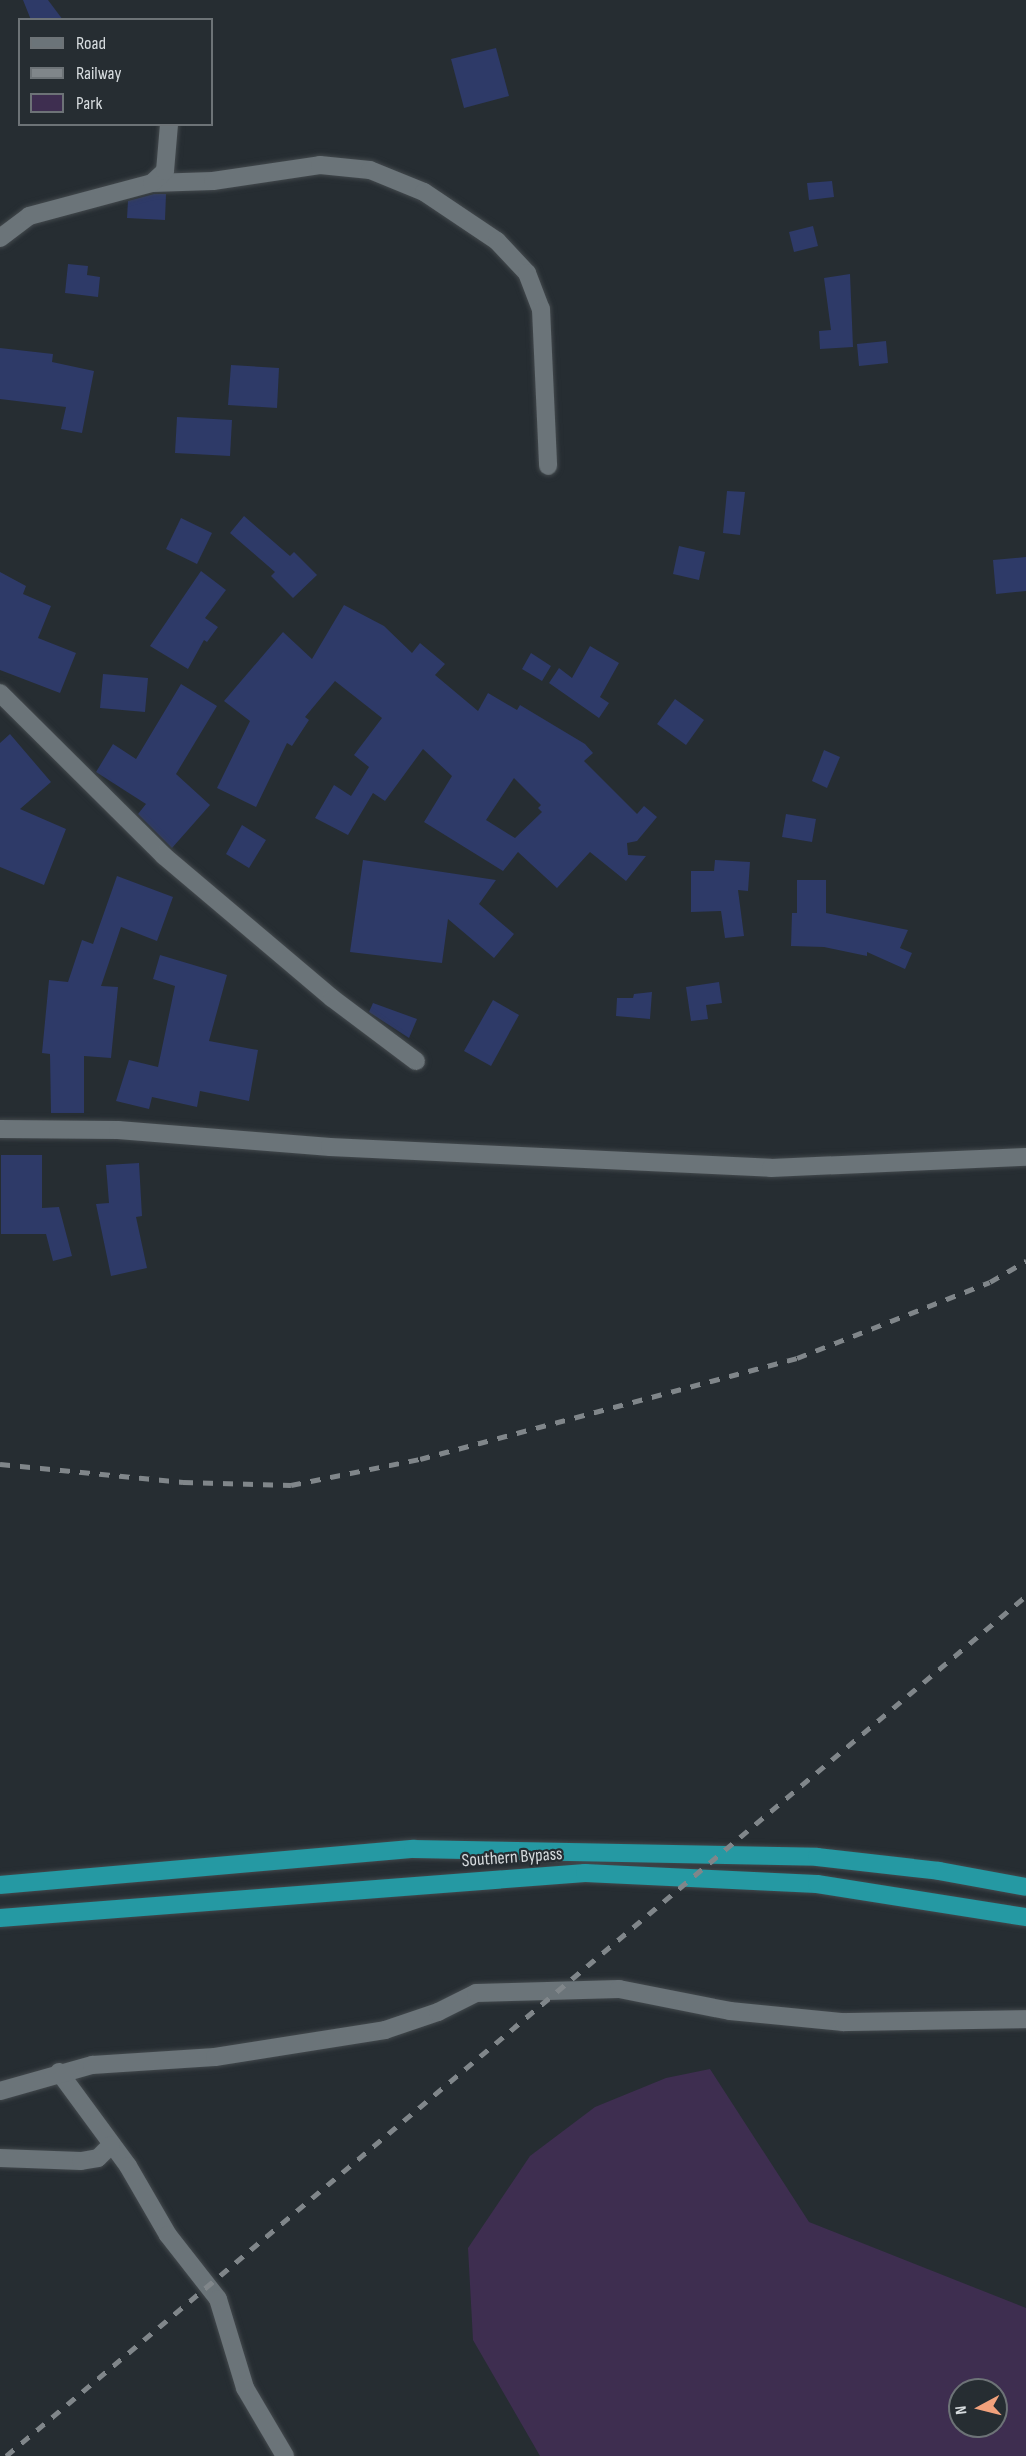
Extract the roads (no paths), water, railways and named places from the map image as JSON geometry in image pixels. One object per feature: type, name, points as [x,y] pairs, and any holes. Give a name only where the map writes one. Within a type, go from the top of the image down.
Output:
[{"type":"highway","name":"Southern Bypass","points":[[0,1886],[413,1848],[817,1857],[939,1871],[1026,1887]]},
{"type":"highway","name":"Southern Bypass","points":[[0,1918],[585,1873],[817,1884],[1026,1917]]},
{"type":"street","points":[[152,183],[165,171],[169,126]]},
{"type":"street","points":[[0,238],[29,216],[152,183],[213,181],[320,165],[370,170],[424,192],[497,241],[527,273],[542,309],[548,466]]},
{"type":"street","points":[[0,693],[164,856],[295,968],[416,1061]]},
{"type":"street","points":[[0,1129],[118,1130],[330,1147],[771,1168],[1026,1157]]},
{"type":"street","points":[[0,2091],[59,2072],[305,2045],[385,2030],[438,2012],[476,1993],[620,1989],[730,2011],[843,2022],[1026,2019]]},
{"type":"street","points":[[59,2072],[147,2196],[168,2235],[218,2299],[245,2388],[285,2456]]},
{"type":"street","points":[[0,2158],[81,2161],[98,2158],[111,2145]]},
{"type":"railway","points":[[0,1464],[183,1482],[291,1485],[420,1459],[797,1358],[990,1282],[1026,1261]]},
{"type":"railway","points":[[6,2456],[1026,1596]]}]
